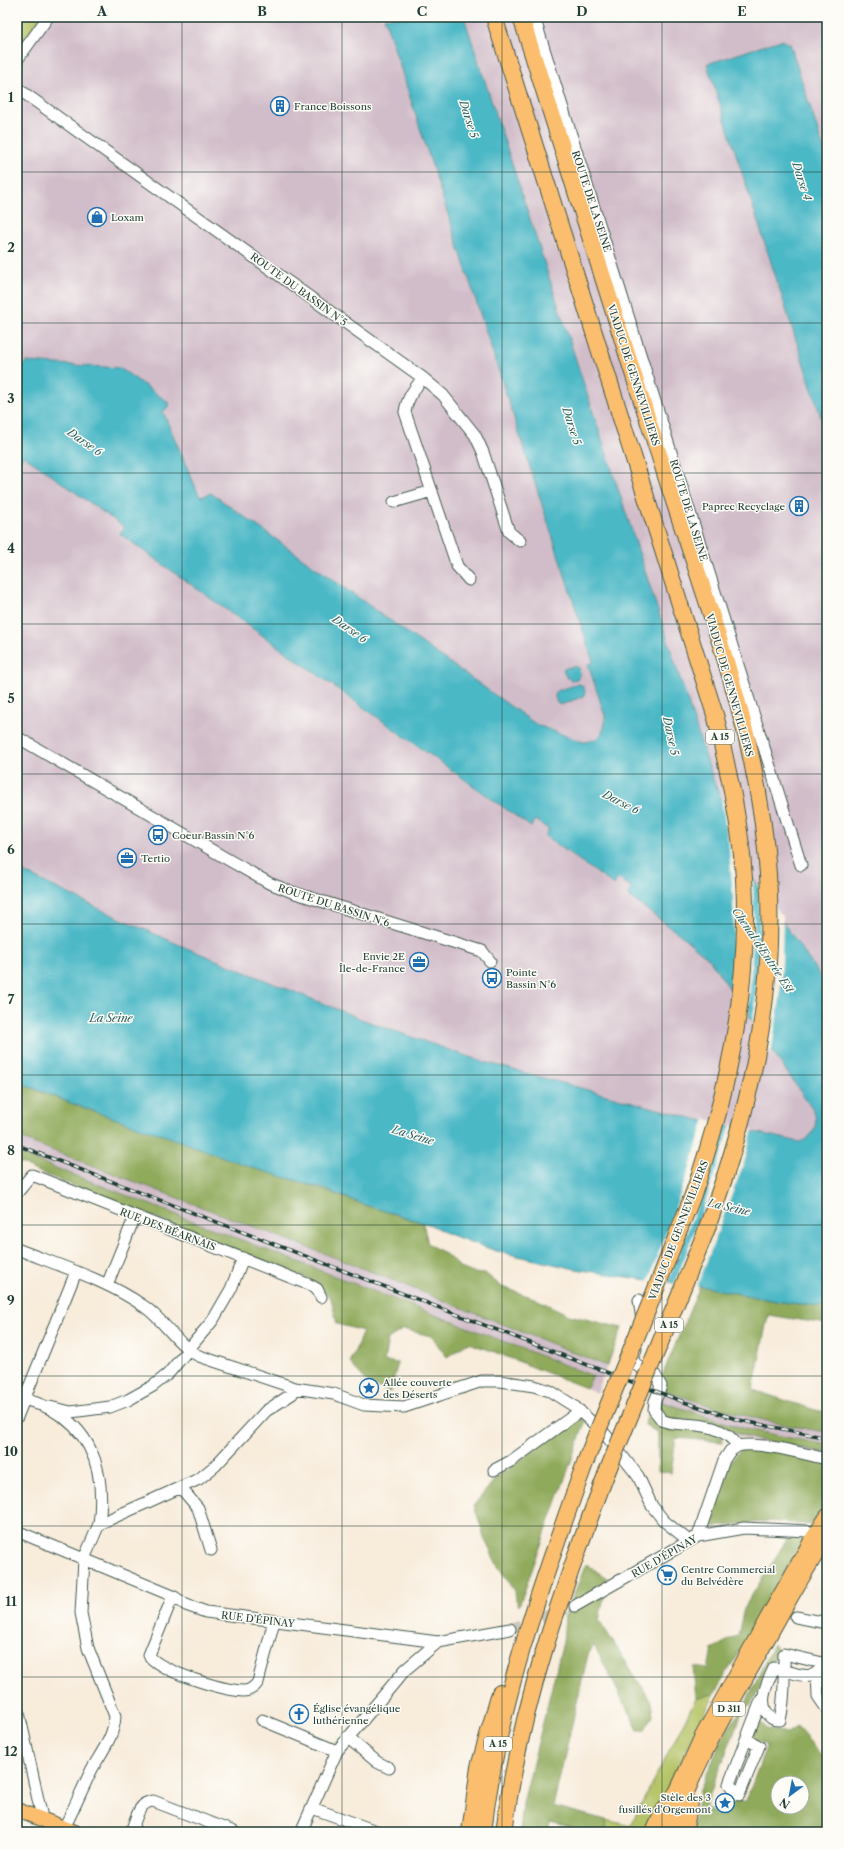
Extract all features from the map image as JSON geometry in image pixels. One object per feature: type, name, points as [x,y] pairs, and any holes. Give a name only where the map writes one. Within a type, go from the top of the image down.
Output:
[{"type":"highway","name":"VIADUC DE GENNEVILLIERS","points":[[494,17],[716,718],[735,803],[744,879],[744,942],[739,1016],[725,1086],[700,1175],[669,1257],[585,1463],[518,1657]]},
{"type":"highway","name":"VIADUC DE GENNEVILLIERS","points":[[504,1832],[522,1735],[547,1641],[574,1560],[607,1472],[706,1231],[738,1135],[753,1078],[763,1023],[769,950],[768,874],[761,809],[744,727],[715,630],[521,17]]},
{"type":"highway","points":[[470,1832],[479,1767],[507,1670],[518,1657]]},
{"type":"highway","name":"A 15","points":[[483,1832],[497,1748],[518,1657]]},
{"type":"highway","points":[[460,1832],[469,1801],[475,1794]]},
{"type":"highway","points":[[662,1832],[675,1795]]},
{"type":"main road","name":"D 311","points":[[653,1832],[662,1812],[675,1795],[701,1738],[766,1620],[812,1539],[827,1516]]},
{"type":"main road","name":"D 311","points":[[673,1832],[687,1791],[718,1729],[796,1588],[827,1538]]},
{"type":"main road","points":[[685,1832],[696,1786],[695,1774]]},
{"type":"main road","points":[[17,1810],[69,1830]]},
{"type":"main road","points":[[17,1816],[35,1822],[44,1820]]},
{"type":"street","points":[[17,60],[48,17]]},
{"type":"street","name":"ROUTE DE LA SEINE","points":[[534,17],[801,865]]},
{"type":"street","name":"ROUTE DU BASSIN N°5","points":[[17,88],[423,378],[443,395],[461,415],[475,435],[483,452],[509,532],[520,541]]},
{"type":"street","points":[[423,378],[411,394],[407,403],[406,412],[457,566],[469,580]]},
{"type":"street","points":[[394,502],[432,491]]},
{"type":"street","name":"ROUTE DU BASSIN N°6","points":[[17,737],[270,883],[314,899],[482,951],[490,961]]},
{"type":"street","name":"RUE DES BÉARNAIS","points":[[17,1193],[32,1175],[310,1285],[317,1289],[321,1297]]},
{"type":"street","points":[[107,1285],[135,1216]]},
{"type":"street","points":[[17,1249],[107,1285],[146,1308],[162,1322],[188,1351],[295,1388],[334,1394],[364,1405],[404,1407],[482,1381],[500,1380],[534,1386],[550,1392],[580,1411],[605,1434],[629,1462],[638,1476],[652,1506],[664,1522],[694,1539],[724,1460],[730,1451],[738,1446],[746,1444],[759,1445],[827,1459]]},
{"type":"street","points":[[37,1404],[71,1412],[110,1407],[128,1400],[154,1386],[168,1374],[205,1330],[223,1304],[239,1272],[243,1258]]},
{"type":"street","points":[[17,1417],[21,1398],[76,1272]]},
{"type":"street","points":[[639,1300],[643,1318],[632,1360],[642,1369],[655,1375],[661,1386],[655,1401],[654,1410],[662,1419],[670,1423],[695,1424],[723,1431],[732,1438],[738,1446]]},
{"type":"street","points":[[99,1524],[199,1479],[216,1466],[266,1411],[292,1394],[295,1388]]},
{"type":"street","points":[[21,1398],[53,1410],[74,1424],[89,1447],[101,1480],[102,1495],[99,1524],[84,1559],[81,1613],[88,1648],[115,1716],[114,1727],[109,1741],[93,1768],[69,1830]]},
{"type":"street","points":[[494,1470],[511,1461],[580,1411]]},
{"type":"street","points":[[181,1488],[198,1508],[211,1550]]},
{"type":"street","name":"RUE D'ÉPINAY","points":[[575,1606],[694,1539],[744,1528],[808,1531]]},
{"type":"street","name":"RUE D'ÉPINAY","points":[[18,1532],[173,1596],[186,1604],[206,1612],[438,1642],[510,1628]]},
{"type":"street","points":[[173,1596],[149,1655],[157,1664],[210,1684],[243,1691],[252,1689],[258,1682],[274,1621]]},
{"type":"street","points":[[796,1617],[827,1623]]},
{"type":"street","points":[[301,1832],[337,1751],[347,1737],[405,1670],[438,1642]]},
{"type":"street","points":[[763,1696],[764,1709],[769,1717],[775,1720],[780,1720],[784,1701],[784,1654],[827,1666]]},
{"type":"street","points":[[746,1739],[774,1668],[784,1669],[797,1674],[811,1675],[827,1666]]},
{"type":"street","points":[[817,1672],[818,1696],[827,1708]]},
{"type":"street","points":[[17,1704],[41,1813],[44,1820]]},
{"type":"street","points":[[262,1720],[337,1751]]},
{"type":"street","points":[[347,1737],[376,1762],[389,1768]]},
{"type":"street","points":[[131,1832],[141,1808],[144,1804],[153,1801],[234,1832]]},
{"type":"street","points":[[312,1808],[379,1832]]},
{"type":"shaded area","points":[[17,17],[384,17],[593,663],[588,664],[605,716],[603,731],[595,739],[591,742],[583,742],[537,725],[211,493],[201,498],[163,412],[120,368],[26,362],[20,369],[17,367]]},
{"type":"shaded area","points":[[464,17],[827,17],[827,159],[790,44],[780,40],[707,64],[827,436],[827,986],[753,878],[713,779]]},
{"type":"shaded area","points":[[23,456],[124,527],[120,534],[448,769],[531,827],[536,820],[549,830],[545,836],[613,885],[618,878],[632,888],[627,895],[682,936],[710,960],[815,1113],[816,1126],[813,1133],[808,1138],[800,1142],[695,1119],[481,1061],[366,1021],[184,947],[108,913],[17,869],[17,462],[19,462]]},
{"type":"shaded area","points":[[17,1137],[357,1266],[607,1366],[597,1393],[556,1374],[17,1161]]},
{"type":"shaded area","points":[[657,1388],[827,1422],[827,1456],[767,1447],[707,1424],[649,1411]]},
{"type":"green space","points":[[17,17],[41,17],[17,49]]},
{"type":"green space","points":[[17,1082],[90,1110],[345,1198],[423,1223],[428,1244],[447,1255],[461,1268],[473,1273],[486,1274],[502,1287],[534,1298],[569,1315],[622,1328],[607,1366],[357,1266],[17,1137]]},
{"type":"green space","points":[[17,1153],[593,1376],[586,1388],[468,1343],[447,1357],[431,1336],[403,1329],[388,1339],[384,1361],[398,1363],[390,1392],[369,1384],[350,1363],[363,1331],[337,1324],[331,1298],[311,1280],[34,1170],[21,1163],[17,1167]]},
{"type":"green space","points":[[700,1286],[781,1302],[827,1307],[827,1324],[768,1315],[753,1390],[815,1410],[827,1412],[827,1432],[762,1420],[657,1388]]},
{"type":"green space","points":[[660,1401],[745,1429],[827,1445],[827,1453],[757,1440],[711,1424],[665,1418],[658,1408]]},
{"type":"green space","points":[[649,1411],[717,1433],[722,1438],[723,1442],[676,1438],[671,1473],[658,1471],[658,1433],[644,1424]]},
{"type":"green space","points":[[579,1418],[586,1420],[519,1606],[516,1600],[515,1591],[497,1565],[485,1540],[474,1505],[496,1478],[573,1420]]},
{"type":"green space","points":[[744,1448],[755,1448],[827,1461],[827,1505],[812,1525],[769,1521],[716,1527],[709,1524],[725,1472],[736,1454]]},
{"type":"green space","points":[[789,1536],[804,1539],[715,1693],[696,1699],[693,1667],[708,1669],[712,1649],[738,1635],[744,1608]]},
{"type":"green space","points":[[586,1564],[608,1578],[599,1620],[651,1701],[653,1716],[644,1730],[638,1730],[594,1645],[588,1655],[553,1806],[606,1820],[607,1832],[588,1832],[550,1822],[548,1832],[520,1832],[523,1803],[563,1642],[565,1616]]},
{"type":"green space","points":[[773,1644],[779,1650],[750,1706],[745,1705]]},
{"type":"green space","points":[[715,1693],[645,1832],[607,1832],[606,1820],[630,1826],[696,1699]]},
{"type":"green space","points":[[745,1705],[705,1807],[721,1815],[733,1797],[745,1803],[767,1745],[750,1738],[758,1719],[767,1729],[787,1733],[797,1727],[827,1761],[827,1832],[692,1832],[700,1789],[725,1733]]},
{"type":"water","points":[[384,17],[464,17],[713,779],[753,878],[827,986],[827,1307],[781,1302],[700,1286],[575,1269],[496,1251],[448,1234],[431,1225],[365,1205],[321,1188],[259,1170],[76,1105],[17,1082],[17,869],[108,913],[184,947],[366,1021],[481,1061],[695,1119],[800,1142],[809,1137],[814,1131],[815,1113],[710,960],[682,936],[627,895],[632,888],[618,878],[614,885],[545,836],[549,830],[536,820],[531,827],[120,534],[124,527],[24,456],[18,463],[17,462],[17,367],[20,369],[26,362],[120,368],[168,402],[168,407],[163,412],[201,497],[211,493],[537,725],[583,742],[593,740],[600,735],[603,731],[605,716],[588,664],[593,662]]},
{"type":"water","name":"Darse 4","points":[[781,40],[790,44],[827,159],[827,436],[707,64]]},
{"type":"water","points":[[574,666],[579,668],[580,675],[578,679],[571,680],[566,677],[563,669]]},
{"type":"water","points":[[579,684],[582,685],[585,691],[584,696],[561,705],[557,703],[555,697],[556,691]]},
{"type":"pier","points":[[720,792],[752,871],[753,878],[754,926],[748,1019],[730,992],[734,931],[733,895],[729,847]]},
{"type":"pier","points":[[759,883],[783,918],[780,998],[771,1054],[752,1025],[758,983],[760,941]]},
{"type":"pier","points":[[705,1119],[724,1123],[709,1175],[667,1284],[648,1282],[690,1167]]},
{"type":"pier","points":[[731,1125],[753,1129],[745,1160],[697,1287],[674,1285],[703,1209]]},
{"type":"tunnel","points":[[510,1629],[575,1606]]},
{"type":"railway","points":[[17,1145],[684,1402],[739,1420],[827,1438]]},
{"type":"place","name":"France Boissons","points":[[280,106]]},
{"type":"place","name":"Loxam","points":[[97,217]]},
{"type":"place","name":"Paprec Recyclage","points":[[799,506]]},
{"type":"place","name":"Coeur Bassin N°6","points":[[158,835]]},
{"type":"place","name":"Tertio","points":[[127,858]]},
{"type":"place","name":"Envie 2E Île-de-France","points":[[419,962]]},
{"type":"place","name":"Pointe Bassin N°6","points":[[492,978]]},
{"type":"place","name":"Allée couverte des Déserts","points":[[369,1388]]},
{"type":"place","name":"Centre Commercial du Belvédère","points":[[667,1575]]},
{"type":"place","name":"Église évangélique luthérienne","points":[[299,1714]]},
{"type":"place","name":"Stèle des 3 fusillés d'Orgemont","points":[[725,1803]]},
{"type":"water label","name":"Darse 5","points":[[469,119]]},
{"type":"water label","name":"Darse 5","points":[[572,426]]},
{"type":"water label","name":"Darse 6","points":[[85,442]]},
{"type":"water label","name":"Darse 6","points":[[350,629]]},
{"type":"water label","name":"Darse 5","points":[[671,736]]},
{"type":"water label","name":"Darse 6","points":[[621,802]]},
{"type":"water label","name":"Chenal d'Entrée Est","points":[[763,950]]},
{"type":"water label","name":"La Seine","points":[[111,1018]]},
{"type":"water label","name":"La Seine","points":[[413,1135]]},
{"type":"water label","name":"La Seine","points":[[729,1207]]}]
